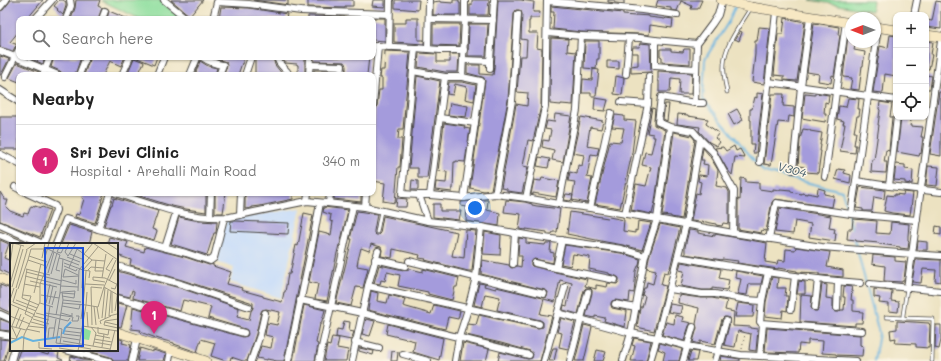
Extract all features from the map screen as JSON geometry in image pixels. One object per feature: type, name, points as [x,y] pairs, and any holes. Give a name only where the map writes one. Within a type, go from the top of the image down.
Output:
[{"type":"street","points":[[0,7],[6,0]]},
{"type":"street","points":[[38,16],[52,0]]},
{"type":"street","points":[[67,16],[71,6],[70,0]]},
{"type":"street","points":[[164,0],[183,16]]},
{"type":"street","points":[[389,47],[390,0]]},
{"type":"street","points":[[428,49],[429,0]]},
{"type":"street","points":[[462,77],[465,20],[464,0]]},
{"type":"street","points":[[490,69],[494,0]]},
{"type":"street","points":[[526,198],[545,107],[547,0],[677,15]]},
{"type":"street","points":[[695,103],[697,44],[718,15],[723,0],[749,4],[776,12],[845,22]]},
{"type":"street","points":[[915,12],[917,0]]},
{"type":"street","points":[[214,16],[216,1],[301,11],[389,14]]},
{"type":"street","points":[[103,16],[105,11]]},
{"type":"street","points":[[760,162],[776,12]]},
{"type":"street","points":[[495,194],[512,101],[518,14]]},
{"type":"street","points":[[793,170],[801,86],[810,17]]},
{"type":"street","points":[[429,19],[493,20]]},
{"type":"street","points":[[881,28],[893,30]]},
{"type":"street","points":[[547,33],[697,44]]},
{"type":"street","points":[[929,35],[941,37]]},
{"type":"street","points":[[559,204],[577,110],[581,36]]},
{"type":"street","points":[[626,74],[629,38]]},
{"type":"street","points":[[655,40],[655,66],[696,69]]},
{"type":"street","points":[[907,288],[941,41]]},
{"type":"street","points":[[825,177],[836,92],[845,44]]},
{"type":"street","points":[[376,46],[464,50]]},
{"type":"street","points":[[415,48],[402,194],[464,198],[495,194],[590,208],[830,248],[941,256]]},
{"type":"street","points":[[849,213],[856,181],[874,48]]},
{"type":"street","points":[[0,51],[15,57],[5,77]]},
{"type":"street","points":[[21,60],[44,72],[49,60]]},
{"type":"street","points":[[80,72],[85,60]]},
{"type":"street","points":[[123,72],[129,60]]},
{"type":"street","points":[[158,72],[163,60]]},
{"type":"street","points":[[191,72],[196,60]]},
{"type":"street","points":[[206,60],[218,65],[223,65],[220,72]]},
{"type":"street","points":[[246,72],[250,60]]},
{"type":"street","points":[[278,60],[279,64],[288,72]]},
{"type":"street","points":[[309,72],[310,60]]},
{"type":"street","points":[[375,60],[375,72]]},
{"type":"street","points":[[463,60],[490,61]]},
{"type":"street","points":[[310,65],[342,66],[342,72]]},
{"type":"street","points":[[412,72],[445,77],[462,77],[481,81],[464,198]]},
{"type":"street","points":[[625,214],[648,104],[649,76]]},
{"type":"street","points":[[430,195],[445,77]]},
{"type":"street","points":[[768,82],[893,100]]},
{"type":"street","points":[[0,90],[16,100]]},
{"type":"street","points":[[703,104],[661,97],[658,122],[670,127],[693,131],[713,152],[734,191],[733,233]]},
{"type":"street","points":[[621,102],[648,104]]},
{"type":"street","points":[[590,208],[611,113]]},
{"type":"street","points":[[440,118],[475,123]]},
{"type":"street","points":[[889,186],[897,120]]},
{"type":"street","points":[[623,360],[631,333],[645,256],[657,219],[670,127]]},
{"type":"street","points":[[650,361],[686,224],[700,139]]},
{"type":"street","points":[[0,154],[16,162]]},
{"type":"street","points":[[856,181],[941,192]]},
{"type":"street","points":[[419,195],[428,222]]},
{"type":"street","points":[[0,225],[41,243],[44,242],[56,208],[55,206],[33,196]]},
{"type":"street","points":[[98,229],[109,196]]},
{"type":"street","points":[[125,196],[194,216],[224,218],[307,202],[365,207],[428,222],[481,228],[622,249],[645,256]]},
{"type":"street","points":[[210,217],[211,196]]},
{"type":"street","points":[[240,215],[241,196]]},
{"type":"street","points":[[307,202],[308,196]]},
{"type":"street","points":[[329,203],[330,196]]},
{"type":"street","points":[[365,207],[366,196]]},
{"type":"street","points":[[288,361],[320,203]]},
{"type":"street","points":[[769,238],[776,203],[917,220]]},
{"type":"street","points":[[319,361],[353,206]]},
{"type":"street","points":[[165,248],[176,212]]},
{"type":"street","points":[[56,243],[66,219],[210,261],[214,258],[224,218]]},
{"type":"street","points":[[455,361],[459,336],[476,277],[481,228]]},
{"type":"street","points":[[513,264],[515,233]]},
{"type":"street","points":[[0,235],[20,243]]},
{"type":"street","points":[[556,268],[562,240]]},
{"type":"street","points":[[352,361],[368,286],[378,251]]},
{"type":"street","points":[[678,257],[795,276],[838,282],[860,283]]},
{"type":"street","points":[[375,259],[476,277],[544,294]]},
{"type":"street","points":[[535,263],[615,280]]},
{"type":"street","points":[[118,266],[181,284],[249,307]]},
{"type":"street","points":[[761,358],[763,324],[760,322],[762,301],[768,272]]},
{"type":"street","points":[[791,309],[795,276]]},
{"type":"street","points":[[0,278],[10,283]]},
{"type":"street","points":[[815,307],[818,279]]},
{"type":"street","points":[[836,308],[838,282]]},
{"type":"street","points":[[870,284],[941,291]]},
{"type":"street","points":[[368,286],[539,324]]},
{"type":"street","points":[[544,361],[565,287]]},
{"type":"street","points":[[670,289],[762,301]]},
{"type":"street","points":[[570,361],[588,292]]},
{"type":"street","points":[[118,298],[244,333]]},
{"type":"street","points":[[300,300],[459,336],[529,355]]},
{"type":"street","points":[[616,304],[636,308]]},
{"type":"street","points":[[558,312],[631,333],[744,357],[856,361]]},
{"type":"street","points":[[251,361],[260,335],[265,313]]},
{"type":"street","points":[[0,314],[10,319]]},
{"type":"street","points":[[715,361],[726,321]]},
{"type":"street","points":[[763,324],[862,331]]},
{"type":"street","points":[[683,361],[693,327]]},
{"type":"street","points":[[118,332],[206,361]]},
{"type":"street","points":[[0,334],[10,336]]},
{"type":"street","points":[[132,361],[137,339]]},
{"type":"street","points":[[355,342],[379,348]]},
{"type":"street","points":[[169,361],[171,350]]},
{"type":"street","points":[[11,361],[14,351]]},
{"type":"street","points":[[70,351],[109,361]]},
{"type":"street","points":[[403,354],[425,361]]},
{"type":"lane","points":[[726,92],[724,64],[726,53],[749,4]]},
{"type":"lane","points":[[377,232],[381,211]]},
{"type":"lane","points":[[903,318],[907,288]]},
{"type":"lane","points":[[886,316],[933,319],[932,361]]},
{"type":"path","points":[[744,357],[745,334]]},
{"type":"shaded area","points":[[301,208],[281,298],[230,282],[234,268],[217,262],[226,220]]},
{"type":"green space","points":[[160,0],[179,16],[134,16],[102,1]]},
{"type":"green space","points":[[810,0],[873,0],[872,11]]},
{"type":"building","points":[[11,0],[43,0],[30,16],[16,16],[16,35],[10,42],[16,44],[13,51],[0,47],[0,11],[3,10]]},
{"type":"building","points":[[59,0],[66,2],[63,15],[54,6]]},
{"type":"building","points":[[76,0],[100,0],[98,6],[102,8],[99,16],[72,16]]},
{"type":"building","points":[[171,0],[203,0],[190,16]]},
{"type":"building","points":[[253,0],[288,0],[288,5]]},
{"type":"building","points":[[308,0],[353,0],[353,6],[345,6],[345,8],[308,7]]},
{"type":"building","points":[[373,0],[385,0],[385,7],[372,6]]},
{"type":"building","points":[[395,0],[419,0],[418,10],[395,8]]},
{"type":"building","points":[[453,0],[459,0],[460,15],[433,15],[433,2],[440,1],[453,3]]},
{"type":"building","points":[[472,0],[489,0],[488,15],[470,15],[470,5],[472,5]]},
{"type":"building","points":[[498,0],[520,0],[534,2],[533,12],[540,12],[539,18],[530,18],[529,33],[538,33],[537,48],[542,49],[541,106],[533,141],[528,140],[523,166],[528,167],[522,193],[507,191],[507,189],[501,188],[516,104],[527,106],[528,93],[517,92],[520,56],[526,56],[527,40],[521,39],[522,14],[519,10],[516,10],[514,14],[508,100],[491,190],[484,191],[470,188],[485,81],[482,77],[467,73],[467,65],[480,65],[480,74],[493,75]]},
{"type":"building","points":[[608,0],[624,0],[624,4],[608,2]]},
{"type":"building","points":[[658,0],[702,0],[698,9],[691,9],[692,6],[681,1],[677,11],[671,10],[671,8],[656,6]]},
{"type":"building","points":[[936,1],[941,2],[941,29],[929,27],[929,20],[932,21]]},
{"type":"building","points":[[551,6],[623,13],[623,15],[673,19],[672,28],[650,25],[649,35],[581,32],[553,29],[554,12],[551,12]]},
{"type":"building","points":[[221,7],[249,8],[287,14],[287,16],[220,16]]},
{"type":"building","points":[[109,11],[121,16],[108,16]]},
{"type":"building","points":[[376,18],[385,18],[385,41],[376,40]]},
{"type":"building","points":[[406,18],[418,18],[418,40],[424,40],[424,44],[394,42],[394,23],[406,23]]},
{"type":"building","points":[[785,18],[805,22],[797,81],[784,80],[784,76],[774,75],[778,34],[783,34]]},
{"type":"building","points":[[814,23],[839,27],[838,35],[840,35],[834,76],[832,75],[831,83],[818,81],[819,74],[807,72]]},
{"type":"building","points":[[433,24],[460,24],[459,46],[433,45]]},
{"type":"building","points":[[469,24],[488,24],[486,56],[468,56]]},
{"type":"building","points":[[759,27],[770,28],[764,84],[752,82],[755,41],[757,41]]},
{"type":"building","points":[[740,31],[742,32],[739,41],[735,39]]},
{"type":"building","points":[[890,35],[893,36],[893,75],[885,74],[883,93],[873,92],[880,48],[881,46],[888,48]]},
{"type":"building","points":[[551,38],[568,39],[567,51],[576,52],[573,105],[550,104]]},
{"type":"building","points":[[585,41],[599,41],[599,59],[597,59],[596,69],[584,68]]},
{"type":"building","points":[[929,41],[933,42],[929,69]]},
{"type":"building","points":[[640,43],[650,44],[651,72],[631,73],[631,66],[638,65],[638,53],[632,53],[633,47],[639,47]]},
{"type":"building","points":[[847,48],[854,48],[854,50],[865,52],[859,90],[850,89],[852,78],[843,77]]},
{"type":"building","points":[[660,49],[671,49],[671,51],[683,52],[684,49],[690,49],[690,64],[662,62]]},
{"type":"building","points":[[385,51],[410,52],[403,129],[399,129],[398,139],[402,139],[395,203],[383,201],[385,183],[376,182],[376,108],[379,90],[382,90],[382,78],[380,78],[381,70],[384,70]]},
{"type":"building","points":[[419,53],[437,54],[437,62],[450,62],[450,54],[459,54],[458,72],[445,72],[418,67]]},
{"type":"building","points":[[0,56],[9,59],[1,75],[0,75]]},
{"type":"building","points":[[34,60],[44,60],[43,64]]},
{"type":"building","points":[[53,60],[80,60],[76,72],[61,72],[51,67]]},
{"type":"building","points":[[89,60],[124,60],[121,66],[110,61],[104,72],[85,72]]},
{"type":"building","points":[[133,60],[144,62],[139,72],[128,72]]},
{"type":"building","points":[[142,60],[156,60],[154,65]]},
{"type":"building","points":[[220,60],[243,60],[239,72],[225,72],[227,66],[226,62]]},
{"type":"building","points":[[255,60],[274,60],[275,65],[281,72],[255,72]]},
{"type":"building","points":[[284,60],[305,60],[305,72],[298,72],[297,64],[285,63]]},
{"type":"building","points":[[369,60],[367,72],[346,72],[344,62],[314,61]]},
{"type":"building","points":[[200,61],[208,66],[217,68],[216,72],[196,72]]},
{"type":"building","points":[[607,61],[619,61],[619,69],[607,68]]},
{"type":"building","points":[[17,63],[39,72],[16,72],[16,81],[9,78]]},
{"type":"building","points":[[593,69],[599,70],[596,96],[591,96],[591,93],[582,93],[583,79],[592,80]]},
{"type":"building","points":[[314,70],[337,70],[337,72],[314,72]]},
{"type":"building","points":[[658,71],[692,73],[691,94],[679,94],[680,79],[671,78],[670,92],[659,92]]},
{"type":"building","points":[[417,76],[440,81],[427,178],[418,178],[418,168],[409,168]]},
{"type":"building","points":[[616,76],[624,78],[622,95],[614,94]]},
{"type":"building","points":[[929,76],[932,76],[929,89]]},
{"type":"building","points":[[449,82],[462,82],[476,85],[474,101],[465,99],[467,87],[455,84],[453,95],[447,94]]},
{"type":"building","points":[[939,92],[941,92],[941,156],[930,154]]},
{"type":"building","points":[[757,93],[763,94],[756,153],[753,153],[754,144],[751,144],[750,109],[752,109],[755,97],[757,98]]},
{"type":"building","points":[[815,93],[829,95],[828,103],[825,102],[825,122],[802,118],[805,94],[815,95]]},
{"type":"building","points":[[772,94],[784,94],[783,106],[794,107],[794,117],[789,116],[788,123],[778,122],[771,165],[764,164]]},
{"type":"building","points":[[595,98],[608,100],[605,111],[594,110]]},
{"type":"building","points":[[848,98],[859,99],[859,116],[857,116],[854,132],[856,132],[854,145],[856,145],[855,153],[840,151],[845,124],[843,124],[844,121],[837,119],[839,106],[846,107]]},
{"type":"building","points":[[880,102],[892,104],[889,151],[886,150],[884,162],[887,162],[886,173],[871,172],[879,125]]},
{"type":"building","points":[[450,103],[468,106],[466,117],[448,115]]},
{"type":"building","points":[[665,104],[669,104],[667,121],[663,119]]},
{"type":"building","points":[[652,108],[655,109],[654,125],[665,130],[652,214],[631,210],[636,184],[646,186],[651,167],[642,165],[645,152],[651,153],[655,137],[653,137],[653,134],[647,133]]},
{"type":"building","points":[[737,109],[743,120],[734,125],[728,114]]},
{"type":"building","points":[[555,114],[571,116],[563,162],[552,160],[554,150],[542,147],[543,140],[549,141],[551,130],[545,129],[547,121],[554,122]]},
{"type":"building","points":[[678,114],[708,119],[706,124],[719,133],[715,138],[720,142],[717,146],[709,142],[699,131],[700,127],[677,124]]},
{"type":"building","points":[[615,115],[624,116],[624,120],[636,121],[632,153],[620,208],[595,204],[610,141],[621,142],[624,128],[612,127]]},
{"type":"building","points":[[0,117],[16,117],[16,149],[0,149]]},
{"type":"building","points":[[581,117],[603,121],[601,129],[590,127],[587,146],[599,148],[597,155],[591,154],[587,177],[592,178],[587,203],[572,200],[575,182],[568,181],[570,172],[577,174],[578,165],[582,166],[584,155],[573,153]]},
{"type":"building","points":[[901,120],[911,120],[910,126],[923,127],[921,137],[923,137],[921,154],[920,153],[919,156],[897,152]]},
{"type":"building","points":[[444,123],[465,126],[464,128],[470,129],[465,162],[454,162],[452,192],[435,190],[436,182],[446,183],[447,172],[438,171]]},
{"type":"building","points":[[803,129],[822,133],[818,173],[805,172],[805,167],[798,166],[800,139]]},
{"type":"building","points":[[674,132],[692,136],[695,140],[682,219],[662,215]]},
{"type":"building","points":[[734,146],[736,151],[740,149],[745,158],[735,157],[732,175],[715,148],[723,147],[726,151]]},
{"type":"building","points":[[703,148],[718,170],[716,186],[727,188],[729,192],[729,224],[723,223],[722,226],[701,221],[691,221],[696,193],[699,194],[701,182],[698,181],[699,175],[707,176],[708,165],[703,164],[704,160],[701,160]]},
{"type":"building","points":[[539,157],[550,159],[548,168],[537,166]]},
{"type":"building","points":[[896,164],[905,165],[905,169],[913,170],[912,184],[905,183],[905,181],[894,180]]},
{"type":"building","points":[[928,166],[939,167],[937,186],[926,185]]},
{"type":"building","points":[[838,169],[845,170],[844,173],[851,175],[850,183],[835,179]]},
{"type":"building","points":[[542,178],[559,181],[556,197],[533,193],[533,195],[531,194],[534,180],[541,181]]},
{"type":"building","points":[[741,178],[746,179],[746,182],[759,183],[759,189],[773,191],[773,189],[791,190],[791,192],[817,195],[818,188],[825,190],[824,194],[834,196],[832,207],[775,199],[772,202],[766,231],[762,230],[761,233],[738,229],[738,199],[740,200]]},
{"type":"building","points":[[412,180],[418,181],[418,190],[411,190]]},
{"type":"building","points":[[860,187],[885,190],[884,199],[874,197],[872,211],[863,211],[863,209],[856,208]]},
{"type":"building","points":[[0,192],[5,200],[8,200],[6,207],[10,211],[23,216],[24,213],[28,214],[31,206],[42,207],[50,210],[40,237],[0,221]]},
{"type":"building","points":[[904,192],[913,193],[910,215],[884,211],[887,195],[903,195]]},
{"type":"building","points":[[566,194],[573,195],[572,200],[564,200]]},
{"type":"building","points":[[83,196],[103,196],[95,223],[75,217],[76,214],[79,215],[84,199],[82,198]]},
{"type":"building","points":[[140,196],[206,196],[206,212],[172,206]]},
{"type":"building","points":[[215,196],[226,196],[223,213],[215,213]]},
{"type":"building","points":[[245,196],[293,196],[293,199],[245,209]]},
{"type":"building","points":[[334,196],[361,196],[361,202],[334,199]]},
{"type":"building","points":[[114,198],[158,211],[152,229],[157,231],[154,240],[104,226]]},
{"type":"building","points":[[397,198],[407,199],[406,207],[396,207]]},
{"type":"building","points":[[488,200],[487,210],[500,213],[499,226],[466,221],[467,207],[461,206],[461,202]]},
{"type":"building","points":[[506,200],[560,209],[557,232],[547,234],[547,232],[519,229],[521,214],[504,212]]},
{"type":"building","points":[[433,204],[440,204],[440,211],[461,211],[459,220],[433,217]]},
{"type":"building","points":[[324,207],[348,210],[327,301],[315,299],[318,284],[309,282],[319,232],[331,235],[333,222],[330,221],[331,215],[323,212]]},
{"type":"building","points":[[780,208],[831,216],[829,228],[835,229],[835,241],[809,237],[811,224],[795,221],[793,234],[775,232]]},
{"type":"building","points":[[357,211],[377,214],[374,231],[376,235],[380,233],[383,216],[457,232],[452,256],[464,258],[466,230],[476,231],[472,271],[425,260],[426,259],[419,258],[420,255],[393,249],[392,258],[381,256],[381,247],[371,244],[369,251],[361,248],[358,260],[357,266],[368,268],[363,288],[356,287],[351,306],[336,303],[352,239],[350,239]]},
{"type":"building","points":[[570,212],[624,220],[623,231],[635,233],[635,230],[637,231],[638,221],[651,223],[642,250],[567,234]]},
{"type":"building","points":[[304,213],[313,215],[284,361],[257,358],[261,346],[271,348],[273,337],[265,335],[267,323],[277,325],[280,312],[266,309],[262,310],[261,312],[256,334],[247,361],[231,357],[230,361],[226,361],[211,356],[215,343],[201,339],[197,352],[140,332],[141,330],[131,329],[133,307],[243,337],[247,336],[247,330],[208,318],[211,307],[183,300],[180,311],[133,298],[134,291],[132,290],[130,297],[118,294],[118,271],[180,288],[239,308],[237,317],[249,320],[253,303],[130,265],[131,260],[118,255],[118,243],[107,243],[109,237],[128,242],[126,247],[144,252],[145,247],[185,257],[209,265],[213,264],[213,266],[231,272],[227,284],[242,288],[241,290],[282,302],[296,245],[298,246]]},
{"type":"building","points":[[179,217],[199,221],[217,222],[216,233],[214,233],[207,255],[171,244]]},
{"type":"building","points":[[853,219],[877,221],[876,233],[890,234],[891,222],[909,224],[908,249],[879,243],[847,239],[848,229],[852,229]]},
{"type":"building","points":[[231,221],[289,223],[288,234],[230,231]]},
{"type":"building","points":[[660,224],[680,228],[670,268],[668,273],[664,272],[661,285],[666,286],[654,331],[637,327],[640,307],[642,307],[645,296],[642,295],[644,288],[646,288],[647,282],[653,284],[656,270],[647,268]]},
{"type":"building","points":[[69,225],[92,232],[89,243],[61,243]]},
{"type":"building","points":[[936,226],[941,227],[941,235],[935,234]]},
{"type":"building","points":[[689,230],[715,236],[715,234],[767,243],[765,262],[777,264],[778,260],[785,261],[786,249],[795,250],[796,247],[830,252],[827,267],[843,270],[843,277],[819,275],[819,273],[797,272],[737,263],[738,261],[685,254]]},
{"type":"building","points":[[485,232],[501,235],[500,255],[483,254]]},
{"type":"building","points":[[519,238],[526,239],[526,243],[545,245],[546,243],[551,243],[550,252],[554,253],[553,263],[534,259],[531,262],[532,266],[587,279],[585,286],[596,289],[596,285],[607,287],[608,283],[617,284],[619,278],[609,273],[589,269],[590,257],[573,254],[571,266],[561,264],[565,245],[621,253],[640,259],[639,266],[636,271],[634,293],[630,292],[629,302],[615,300],[611,303],[612,308],[627,311],[625,327],[604,321],[605,318],[586,316],[592,293],[590,288],[586,288],[584,290],[578,314],[563,310],[564,305],[567,306],[572,283],[560,280],[555,302],[544,299],[540,314],[552,316],[540,361],[498,361],[500,352],[528,359],[532,358],[533,354],[530,351],[466,335],[468,324],[476,325],[479,315],[538,328],[543,327],[543,322],[540,320],[497,310],[500,297],[485,294],[482,307],[474,305],[479,283],[496,289],[496,287],[543,298],[547,297],[548,292],[545,290],[481,274],[482,260],[509,265],[512,268],[517,266],[521,267],[522,256],[518,256]]},
{"type":"building","points":[[0,240],[9,244],[4,258],[10,261],[10,275],[0,270]]},
{"type":"building","points":[[918,241],[927,242],[927,250],[917,250]]},
{"type":"building","points":[[873,255],[895,257],[895,261],[906,262],[904,281],[884,281],[885,266],[872,264]]},
{"type":"building","points":[[916,259],[941,260],[941,282],[935,281],[936,270],[923,269],[921,283],[912,282]]},
{"type":"building","points":[[681,262],[721,269],[719,278],[729,280],[727,290],[712,288],[712,290],[702,290],[681,286],[684,271],[679,270]]},
{"type":"building","points":[[379,265],[423,272],[423,269],[459,278],[452,300],[428,294],[428,292],[398,286],[400,275],[387,272],[385,281],[381,280],[380,284],[374,283]]},
{"type":"building","points":[[736,271],[763,276],[761,284],[749,284],[747,295],[739,294],[741,279],[735,278]]},
{"type":"building","points":[[772,277],[778,278],[777,288],[786,288],[785,296],[788,296],[787,311],[783,310],[782,318],[765,316],[766,302]]},
{"type":"building","points":[[799,281],[805,282],[805,294],[797,294]]},
{"type":"building","points":[[822,284],[827,285],[826,298],[833,299],[833,310],[836,312],[844,310],[844,286],[852,287],[851,300],[853,300],[853,311],[863,312],[862,323],[855,323],[855,326],[800,322],[801,295],[812,296],[811,308],[814,311],[817,311],[819,307]]},
{"type":"building","points":[[0,285],[10,289],[10,313],[0,308]]},
{"type":"building","points":[[874,289],[892,291],[891,301],[899,302],[898,312],[889,311],[889,304],[879,303],[880,298],[874,297]]},
{"type":"building","points":[[371,291],[378,293],[377,301],[387,303],[389,295],[405,299],[403,306],[431,314],[434,305],[460,311],[458,319],[448,317],[445,329],[368,310]]},
{"type":"building","points":[[679,295],[727,301],[725,310],[734,312],[733,326],[758,329],[756,351],[749,350],[751,334],[738,331],[735,347],[724,345],[730,322],[729,318],[727,317],[722,319],[715,344],[700,341],[700,344],[693,342],[697,328],[696,324],[699,308],[678,303]]},
{"type":"building","points":[[118,303],[127,305],[121,327],[118,326]]},
{"type":"building","points":[[738,303],[754,305],[753,317],[735,317]]},
{"type":"building","points":[[670,304],[682,306],[680,314],[668,312]]},
{"type":"building","points":[[304,305],[325,310],[316,343],[318,344],[315,361],[293,361]]},
{"type":"building","points":[[675,315],[683,317],[682,321],[691,323],[684,341],[662,335],[666,322],[674,324]]},
{"type":"building","points":[[561,318],[575,322],[568,349],[559,347],[562,333],[557,332]]},
{"type":"building","points":[[0,319],[10,323],[10,331],[0,330]]},
{"type":"building","points":[[366,319],[375,321],[370,336],[362,334]]},
{"type":"building","points":[[344,321],[350,322],[349,331],[354,332],[351,340],[336,337],[337,329],[342,330]]},
{"type":"building","points":[[897,321],[929,323],[929,348],[916,347],[916,344],[895,343],[896,338],[891,339],[890,330],[897,329]]},
{"type":"building","points":[[388,324],[443,338],[439,360],[413,352],[415,341],[386,334]]},
{"type":"building","points":[[584,325],[592,327],[584,361],[575,361]]},
{"type":"building","points":[[936,325],[941,325],[941,340],[939,349],[935,348]]},
{"type":"building","points":[[767,328],[860,335],[860,345],[863,346],[862,356],[822,353],[823,341],[808,340],[808,345],[799,344],[798,353],[765,352]]},
{"type":"building","points":[[332,337],[339,338],[337,348],[348,350],[346,361],[324,361],[327,345],[330,346]]},
{"type":"building","points":[[118,338],[123,340],[122,343],[131,345],[128,361],[113,361],[110,357],[88,351],[118,351]]},
{"type":"building","points":[[634,338],[651,341],[646,361],[631,361],[635,346],[632,345]]},
{"type":"building","points":[[0,339],[10,340],[4,361],[0,361]]},
{"type":"building","points":[[463,343],[489,349],[486,361],[460,361]]},
{"type":"building","points":[[660,343],[682,349],[679,361],[663,361],[665,352],[658,349]]},
{"type":"building","points":[[140,348],[166,354],[164,361],[137,361]]},
{"type":"building","points":[[359,348],[374,351],[373,355],[359,351]]},
{"type":"building","points":[[553,348],[557,348],[554,361],[549,361]]},
{"type":"building","points":[[597,350],[606,352],[603,361],[594,361]]},
{"type":"building","points":[[20,351],[38,351],[48,355],[50,351],[54,351],[59,352],[58,358],[63,360],[63,361],[16,361]]},
{"type":"building","points":[[392,351],[398,352],[397,361],[391,361]]},
{"type":"building","points":[[691,351],[698,352],[696,361],[688,361]]},
{"type":"building","points":[[71,356],[91,361],[70,361]]},
{"type":"building","points":[[721,356],[740,359],[740,361],[720,361]]},
{"type":"waterway","name":"V304","points":[[735,7],[729,21],[705,59],[703,99],[764,172],[842,191],[852,230]]},
{"type":"waterway","name":"V304","points":[[854,238],[879,333],[874,361]]},
{"type":"place","name":"Sri Devi Clinic","points":[[154,334]]}]
